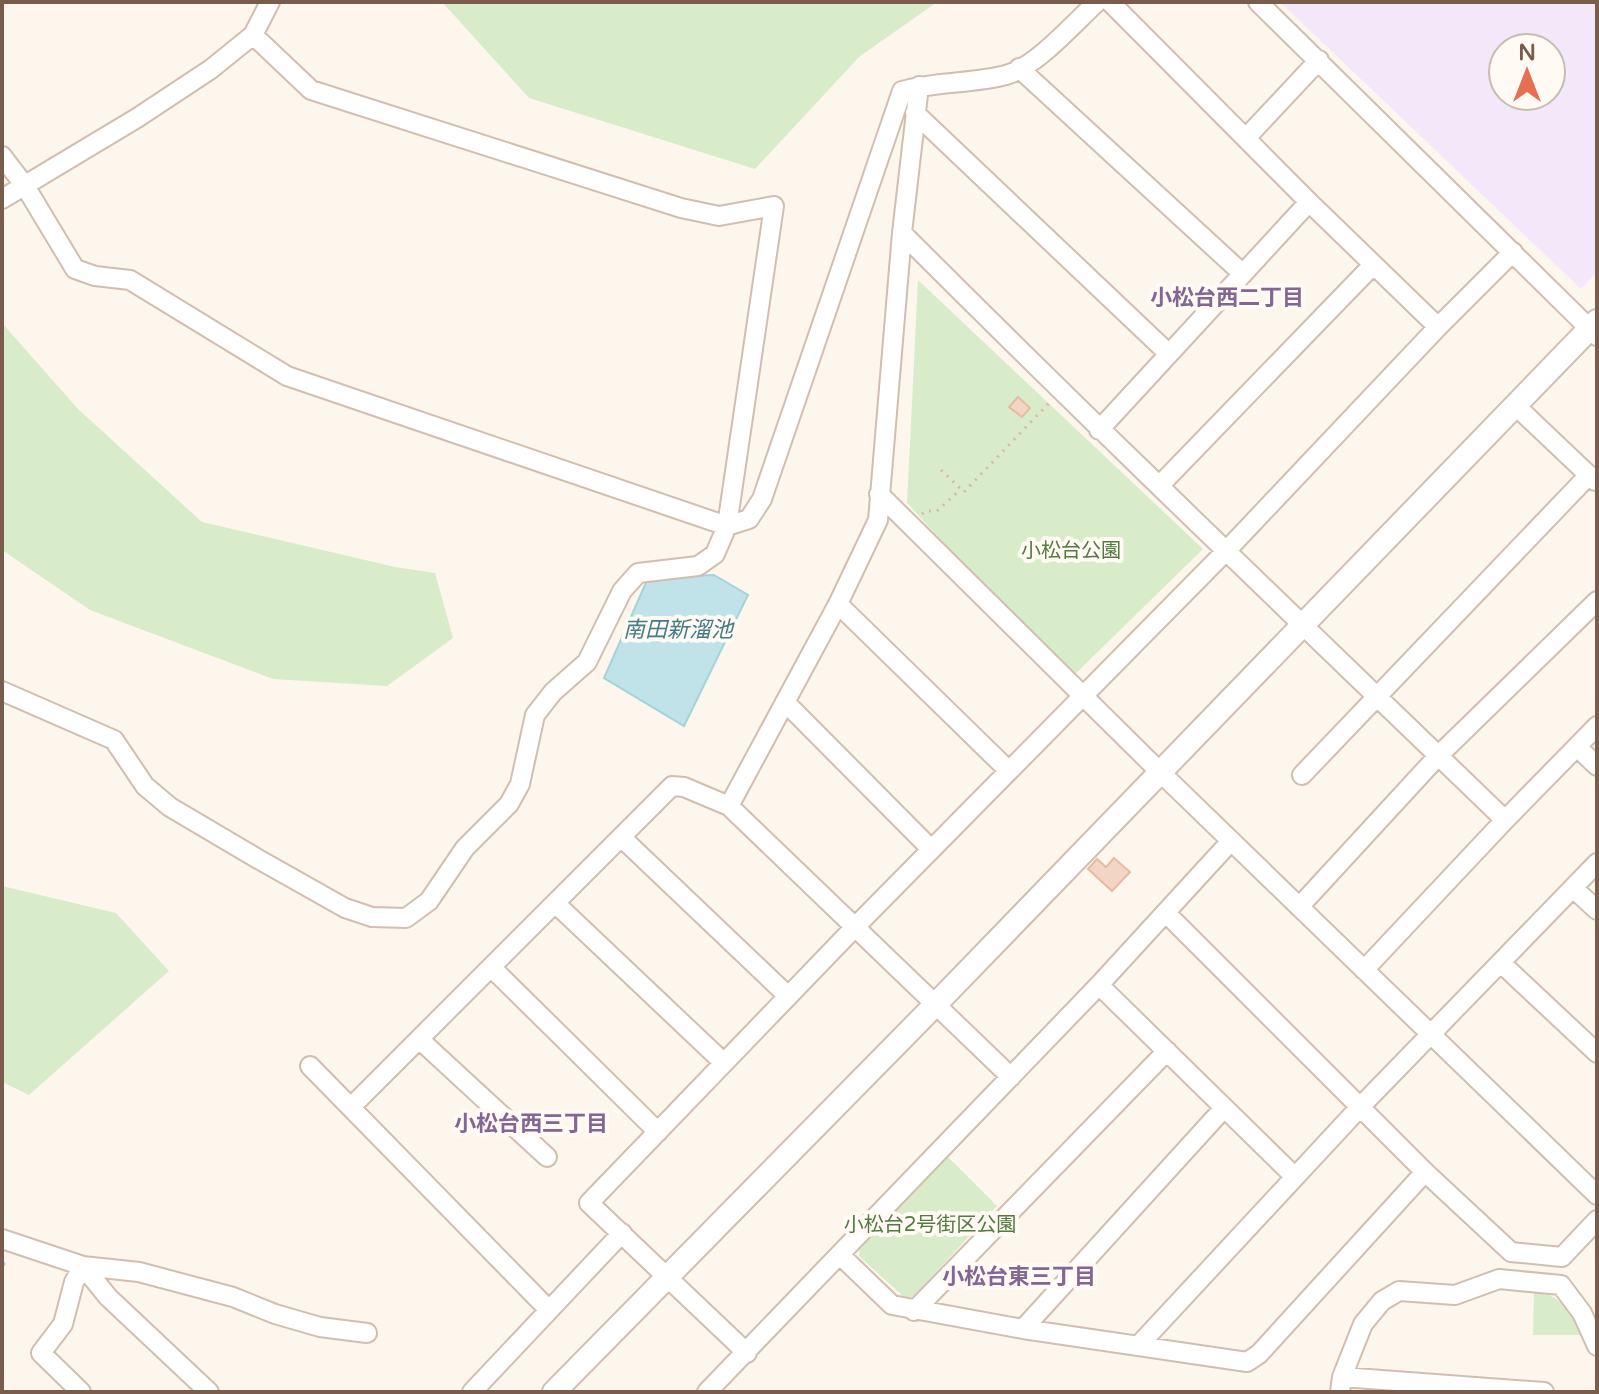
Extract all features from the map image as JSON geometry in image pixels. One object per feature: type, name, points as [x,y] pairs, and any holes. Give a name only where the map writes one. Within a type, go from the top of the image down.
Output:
[{"type":"street","points":[[2,199],[137,118],[211,69],[253,35],[270,2]]},
{"type":"street","points":[[2,156],[25,186],[75,269],[95,276],[130,280],[287,376],[727,526],[749,519],[762,499],[902,91],[919,86],[1008,75],[1033,60],[1097,2]]},
{"type":"street","points":[[1110,2],[1438,327]]},
{"type":"street","points":[[554,1392],[1594,328],[1258,2]]},
{"type":"street","points":[[2,691],[114,740],[145,786],[170,807],[270,866],[345,908],[372,917],[406,918],[429,901],[465,848],[509,804],[520,784],[535,715],[553,692],[587,662],[622,591],[638,573],[698,566],[715,554],[727,526],[774,206],[719,216],[681,208],[311,90],[253,35]]},
{"type":"street","points":[[1246,138],[1319,60]]},
{"type":"street","points":[[1019,68],[1243,274]]},
{"type":"street","points":[[729,806],[838,604],[878,520],[902,233],[919,86]]},
{"type":"street","points":[[915,113],[1169,354]]},
{"type":"street","points":[[1099,430],[1309,202]]},
{"type":"street","points":[[902,233],[1099,430],[1505,820]]},
{"type":"street","points":[[747,1353],[589,1203],[1008,770],[1227,550],[1513,252]]},
{"type":"street","points":[[1159,486],[1373,265]]},
{"type":"street","points":[[1302,775],[1593,479],[1516,406]]},
{"type":"street","points":[[879,494],[1159,771],[1597,1195]]},
{"type":"street","points":[[1299,907],[1438,756],[1597,601]]},
{"type":"street","points":[[838,604],[1008,770]]},
{"type":"street","points":[[785,702],[931,849]]},
{"type":"street","points":[[1364,970],[1597,726]]},
{"type":"street","points":[[1577,747],[1597,766]]},
{"type":"street","points":[[352,1106],[672,786],[684,787],[729,806],[1011,1077]]},
{"type":"street","points":[[621,837],[788,996]]},
{"type":"street","points":[[707,1392],[1099,985],[1231,841]]},
{"type":"street","points":[[1139,1345],[1361,1106],[1597,863]]},
{"type":"street","points":[[1573,888],[1597,910]]},
{"type":"street","points":[[555,903],[724,1063]]},
{"type":"street","points":[[1166,913],[1425,1172],[1511,1252],[1562,1257],[1597,1220]]},
{"type":"street","points":[[1501,963],[1597,1053]]},
{"type":"street","points":[[491,967],[658,1132]]},
{"type":"street","points":[[1099,985],[1295,1177]]},
{"type":"street","points":[[419,1039],[547,1157]]},
{"type":"street","points":[[914,1311],[1167,1051]]},
{"type":"street","points":[[310,1066],[549,1310]]},
{"type":"street","points":[[1023,1329],[1224,1108]]},
{"type":"street","points":[[840,1255],[892,1305],[914,1311],[1247,1362],[1259,1354],[1425,1172]]},
{"type":"street","points":[[472,1392],[622,1233]]},
{"type":"street","points":[[2,1239],[83,1266],[139,1272],[233,1297],[320,1327],[367,1333]]},
{"type":"street","points":[[81,1392],[41,1353],[63,1324],[74,1282],[83,1266]]},
{"type":"street","points":[[83,1266],[108,1297],[209,1392]]},
{"type":"street","points":[[1544,1392],[1341,1384],[1363,1324],[1382,1301],[1399,1291],[1455,1295],[1499,1279],[1561,1285],[1582,1313],[1597,1346]]},
{"type":"path","points":[[941,470],[964,492],[1055,397]]},
{"type":"path","points":[[937,511],[961,489]]},
{"type":"shaded area","points":[[1280,2],[1597,2],[1597,272],[1581,289]]},
{"type":"green space","points":[[442,2],[937,2],[859,57],[755,169],[529,98]]},
{"type":"green space","name":"小松台公園","points":[[918,280],[1203,549],[1069,680],[907,503]]},
{"type":"green space","points":[[2,323],[78,409],[202,522],[395,567],[435,573],[453,638],[387,686],[273,679],[90,610],[2,550]]},
{"type":"green space","points":[[2,886],[116,913],[169,971],[29,1095],[2,1082]]},
{"type":"green space","name":"小松台2号街区公園","points":[[946,1155],[997,1206],[914,1296],[905,1298],[859,1256],[860,1245]]},
{"type":"green space","points":[[1534,1291],[1558,1300],[1583,1335],[1533,1335]]},
{"type":"water","name":"南田新溜池","points":[[714,575],[748,595],[684,726],[604,678],[648,578]]},
{"type":"building","points":[[1018,397],[1030,408],[1022,417],[1009,407]]},
{"type":"building","points":[[1114,858],[1130,872],[1112,891],[1088,869],[1097,859],[1106,867]]},
{"type":"district","name":"小松台西二丁目","points":[[1227,297]]},
{"type":"district","name":"小松台西三丁目","points":[[531,1123]]},
{"type":"district","name":"小松台東三丁目","points":[[1019,1276]]}]
